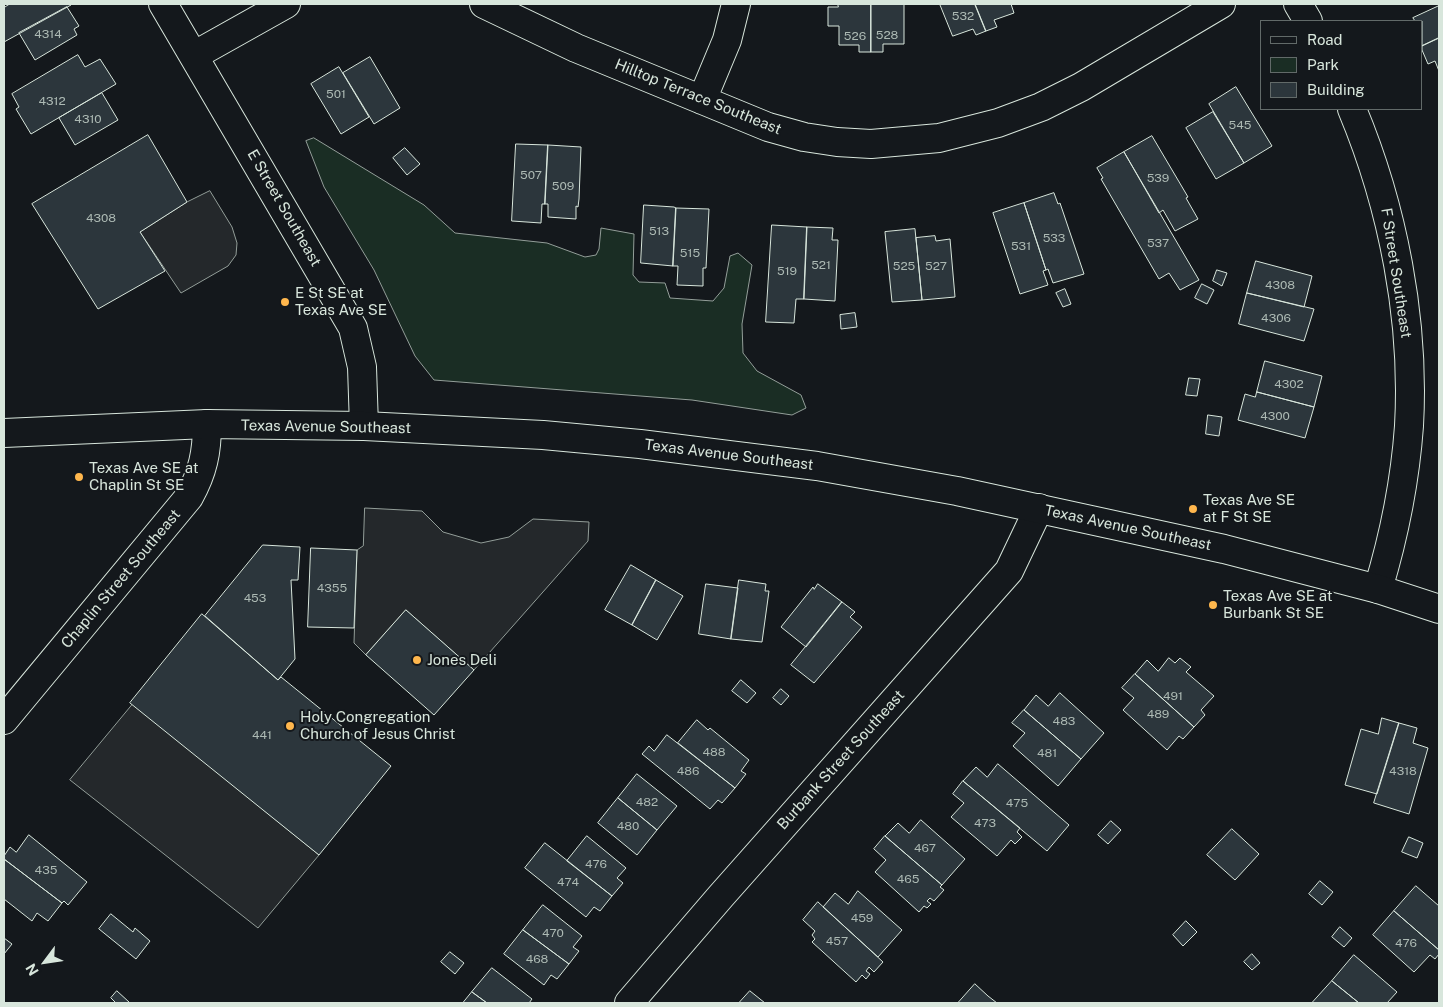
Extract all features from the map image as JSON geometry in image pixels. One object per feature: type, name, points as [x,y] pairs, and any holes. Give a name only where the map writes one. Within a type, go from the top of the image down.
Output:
[{"type":"street","name":"E Street Southeast","points":[[163,4],[195,55],[353,328],[362,367],[364,426]]},
{"type":"street","points":[[195,55],[286,4]]},
{"type":"street","name":"Hilltop Terrace Southeast","points":[[484,4],[576,48],[768,127],[804,137],[871,144],[939,138],[998,123],[1041,106],[1081,86],[1221,4]]},
{"type":"street","points":[[702,100],[727,40],[736,4]]},
{"type":"street","points":[[1298,4],[1307,20]]},
{"type":"street","name":"F Street Southeast","points":[[1352,110],[1380,186],[1394,246],[1408,344],[1410,408],[1405,466],[1395,525],[1378,589]]},
{"type":"street","name":"Texas Avenue Southeast","points":[[4,433],[207,424],[364,426],[543,435],[640,444],[807,464],[1039,508],[1224,549],[1378,589],[1439,609]]},
{"type":"street","name":"Chaplin Street Southeast","points":[[4,720],[189,497],[203,466],[207,449],[207,424]]},
{"type":"street","name":"Burbank Street Southeast","points":[[629,1003],[721,896],[1009,571],[1039,508]]},
{"type":"green space","points":[[314,138],[424,205],[455,233],[547,243],[585,257],[596,255],[599,249],[601,228],[634,234],[633,275],[639,282],[665,283],[670,298],[713,301],[724,288],[730,256],[738,253],[752,265],[742,324],[743,353],[757,371],[801,395],[806,408],[792,415],[692,400],[434,380],[415,356],[374,270],[324,187],[306,141]]},
{"type":"shaded area","points":[[210,191],[232,227],[237,243],[236,255],[228,266],[181,293],[140,232],[187,202]]},
{"type":"shaded area","points":[[365,508],[422,511],[443,532],[481,543],[509,537],[533,519],[589,522],[588,541],[474,670],[406,610],[366,655],[354,643],[357,550],[363,546]]},
{"type":"shaded area","points":[[133,704],[319,855],[258,928],[70,780]]},
{"type":"building","points":[[10,4],[71,5],[4,42],[4,8]]},
{"type":"building","points":[[838,4],[871,4],[871,52],[859,52],[859,45],[839,45],[839,26],[828,26],[828,7],[838,7]]},
{"type":"building","points":[[871,4],[904,4],[904,44],[883,44],[883,52],[871,52]]},
{"type":"building","points":[[940,4],[975,4],[986,31],[976,35],[973,29],[953,36]]},
{"type":"building","points":[[975,4],[1011,4],[1014,13],[994,20],[997,27],[986,31]]},
{"type":"building","points":[[1439,6],[1439,38],[1423,46],[1423,20],[1414,20],[1413,18]]},
{"type":"building","points":[[67,7],[79,26],[74,29],[77,35],[35,60],[19,33]]},
{"type":"building","points":[[1439,38],[1439,71],[1435,61],[1428,64],[1423,52],[1423,46]]},
{"type":"building","points":[[78,55],[85,67],[100,59],[116,84],[31,134],[16,109],[19,107],[12,94]]},
{"type":"building","points":[[370,57],[400,108],[374,124],[343,73]]},
{"type":"building","points":[[339,67],[369,117],[341,134],[311,84]]},
{"type":"building","points":[[1236,87],[1272,146],[1244,163],[1209,104]]},
{"type":"building","points":[[102,93],[118,120],[75,145],[59,118]]},
{"type":"building","points":[[1213,112],[1244,163],[1216,179],[1186,128]]},
{"type":"building","points":[[148,135],[187,202],[140,232],[165,271],[98,309],[32,204]]},
{"type":"building","points":[[1152,136],[1188,197],[1186,198],[1198,219],[1175,231],[1163,210],[1159,213],[1124,152]]},
{"type":"building","points":[[516,144],[548,145],[545,204],[542,204],[541,223],[512,221]]},
{"type":"building","points":[[548,145],[581,147],[579,199],[578,207],[576,206],[576,219],[548,217],[548,204],[545,204]]},
{"type":"building","points":[[405,148],[420,164],[407,175],[393,158]]},
{"type":"building","points":[[1124,152],[1199,280],[1180,290],[1169,273],[1159,279],[1101,179],[1103,178],[1097,168]]},
{"type":"building","points":[[1054,193],[1058,204],[1060,203],[1084,274],[1053,283],[1048,269],[1046,270],[1024,203]]},
{"type":"building","points":[[1024,203],[1046,270],[1043,271],[1048,285],[1020,294],[993,213]]},
{"type":"building","points":[[644,205],[676,208],[673,266],[641,263]]},
{"type":"building","points":[[676,208],[709,209],[706,268],[703,268],[703,286],[677,285],[678,266],[673,266]]},
{"type":"building","points":[[772,225],[807,227],[804,299],[796,299],[794,323],[766,322]]},
{"type":"building","points":[[807,227],[833,228],[832,240],[838,240],[835,301],[804,299]]},
{"type":"building","points":[[915,229],[922,300],[892,302],[885,232]]},
{"type":"building","points":[[935,236],[936,241],[950,239],[955,297],[922,300],[916,238]]},
{"type":"building","points":[[1256,261],[1312,276],[1304,307],[1247,293]]},
{"type":"building","points":[[1217,270],[1227,273],[1222,286],[1213,281]]},
{"type":"building","points":[[1202,284],[1214,290],[1207,304],[1195,298]]},
{"type":"building","points":[[1065,289],[1071,304],[1063,307],[1056,293]]},
{"type":"building","points":[[1247,293],[1314,309],[1304,341],[1239,324]]},
{"type":"building","points":[[855,313],[857,327],[841,329],[840,315]]},
{"type":"building","points":[[1265,361],[1322,376],[1314,407],[1257,392]]},
{"type":"building","points":[[1189,378],[1200,379],[1197,396],[1186,395]]},
{"type":"building","points":[[1257,392],[1314,407],[1305,438],[1238,420],[1245,394],[1255,397]]},
{"type":"building","points":[[1208,415],[1222,417],[1219,436],[1206,434]]},
{"type":"building","points":[[263,545],[300,547],[298,580],[291,580],[295,659],[278,680],[205,616]]},
{"type":"building","points":[[311,548],[357,550],[354,628],[308,627]]},
{"type":"building","points":[[631,565],[656,580],[632,625],[605,610]]},
{"type":"building","points":[[656,580],[683,596],[657,640],[632,625]]},
{"type":"building","points":[[739,580],[766,584],[765,591],[769,591],[762,642],[731,639]]},
{"type":"building","points":[[706,584],[738,588],[731,639],[699,634]]},
{"type":"building","points":[[818,584],[842,602],[806,647],[781,627],[813,587],[814,589]]},
{"type":"building","points":[[842,602],[855,612],[850,617],[862,627],[814,683],[791,665]]},
{"type":"building","name":"Jones Deli","points":[[406,610],[474,670],[434,715],[366,655]]},
{"type":"building","points":[[202,614],[278,680],[281,677],[391,766],[319,855],[130,703]]},
{"type":"building","points":[[1169,658],[1175,663],[1180,658],[1191,667],[1186,672],[1214,696],[1201,710],[1205,715],[1194,727],[1135,674],[1147,660],[1158,671]]},
{"type":"building","points":[[1135,674],[1194,727],[1183,739],[1179,736],[1167,750],[1123,710],[1134,698],[1122,688]]},
{"type":"building","points":[[741,680],[756,693],[747,703],[732,691]]},
{"type":"building","points":[[781,689],[789,696],[781,705],[773,698]]},
{"type":"building","points":[[1060,693],[1104,733],[1081,759],[1024,710],[1036,695],[1048,706]]},
{"type":"building","points":[[1024,710],[1081,759],[1058,786],[1013,746],[1025,733],[1012,723]]},
{"type":"building","points":[[1382,718],[1399,723],[1377,794],[1345,785],[1361,729],[1378,734]]},
{"type":"building","points":[[697,720],[708,730],[710,728],[749,760],[741,771],[746,774],[735,788],[678,743]]},
{"type":"building","points":[[1399,723],[1417,728],[1413,743],[1428,748],[1409,814],[1374,803]]},
{"type":"building","points":[[667,735],[735,788],[722,803],[718,800],[710,809],[642,754],[649,746],[654,751]]},
{"type":"building","points":[[998,764],[1069,825],[1047,851],[963,781],[976,767],[987,777]]},
{"type":"building","points":[[637,774],[677,806],[657,830],[618,798]]},
{"type":"building","points":[[963,781],[1020,828],[1017,832],[1022,837],[1015,844],[1011,840],[997,856],[951,817],[964,803],[953,794]]},
{"type":"building","points":[[618,798],[657,830],[637,855],[598,823]]},
{"type":"building","points":[[921,820],[965,859],[942,885],[885,836],[898,823],[909,833]]},
{"type":"building","points":[[1111,821],[1121,830],[1108,844],[1098,835]]},
{"type":"building","points":[[1232,829],[1259,854],[1235,880],[1207,855]]},
{"type":"building","points":[[29,835],[87,882],[68,905],[64,901],[62,903],[4,859],[10,847],[16,852]]},
{"type":"building","points":[[587,836],[626,868],[617,878],[623,883],[612,896],[567,861]]},
{"type":"building","points":[[885,836],[942,885],[940,887],[944,890],[934,901],[930,898],[927,901],[931,904],[927,908],[924,906],[919,912],[875,872],[886,860],[874,849]]},
{"type":"building","points":[[1409,837],[1423,843],[1417,858],[1402,852]]},
{"type":"building","points":[[545,843],[612,896],[600,911],[594,907],[586,917],[525,868]]},
{"type":"building","points":[[4,859],[62,903],[48,921],[37,913],[32,921],[4,899]]},
{"type":"building","points":[[1320,881],[1333,892],[1322,905],[1309,894]]},
{"type":"building","points":[[1416,886],[1439,906],[1439,950],[1394,911]]},
{"type":"building","points":[[858,891],[902,930],[878,957],[823,907],[835,893],[848,904]]},
{"type":"building","points":[[818,902],[883,962],[874,972],[869,967],[866,971],[870,974],[866,979],[862,975],[856,982],[812,942],[815,939],[812,935],[815,931],[803,920]]},
{"type":"building","points":[[543,905],[582,936],[573,947],[579,951],[569,964],[523,930]]},
{"type":"building","points":[[1394,911],[1439,950],[1439,954],[1435,959],[1430,955],[1414,972],[1373,935]]},
{"type":"building","points":[[111,914],[133,932],[135,928],[150,941],[136,959],[99,929]]},
{"type":"building","points":[[1186,921],[1197,932],[1183,946],[1173,935]]},
{"type":"building","points":[[1340,927],[1352,938],[1344,947],[1332,937]]},
{"type":"building","points":[[523,930],[569,964],[557,979],[551,975],[544,985],[504,954]]},
{"type":"building","points":[[4,938],[12,944],[4,954]]},
{"type":"building","points":[[450,952],[464,963],[455,974],[441,962]]},
{"type":"building","points":[[1252,954],[1260,963],[1252,970],[1244,962]]},
{"type":"building","points":[[1354,955],[1397,992],[1387,1003],[1359,1003],[1332,981]]},
{"type":"building","points":[[492,968],[532,999],[529,1003],[487,1003],[472,992]]},
{"type":"building","points":[[1332,981],[1359,1003],[1312,1003]]},
{"type":"building","points":[[975,984],[988,996],[997,1003],[958,1003]]},
{"type":"building","points":[[117,991],[129,1002],[116,1003],[111,998]]},
{"type":"building","points":[[750,991],[765,1003],[739,1003]]},
{"type":"building","points":[[472,992],[487,1003],[463,1003]]},
{"type":"place","name":"E St SE at Texas Ave SE","points":[[285,302]]},
{"type":"place","name":"Texas Ave SE at Chaplin St SE","points":[[79,477]]},
{"type":"place","name":"Texas Ave SE at F St SE","points":[[1193,509]]},
{"type":"place","name":"Texas Ave SE at Burbank St SE","points":[[1213,605]]},
{"type":"place","name":"Jones Deli","points":[[417,660]]},
{"type":"place","name":"Holy Congregation Church of Jesus Christ","points":[[290,726]]}]
